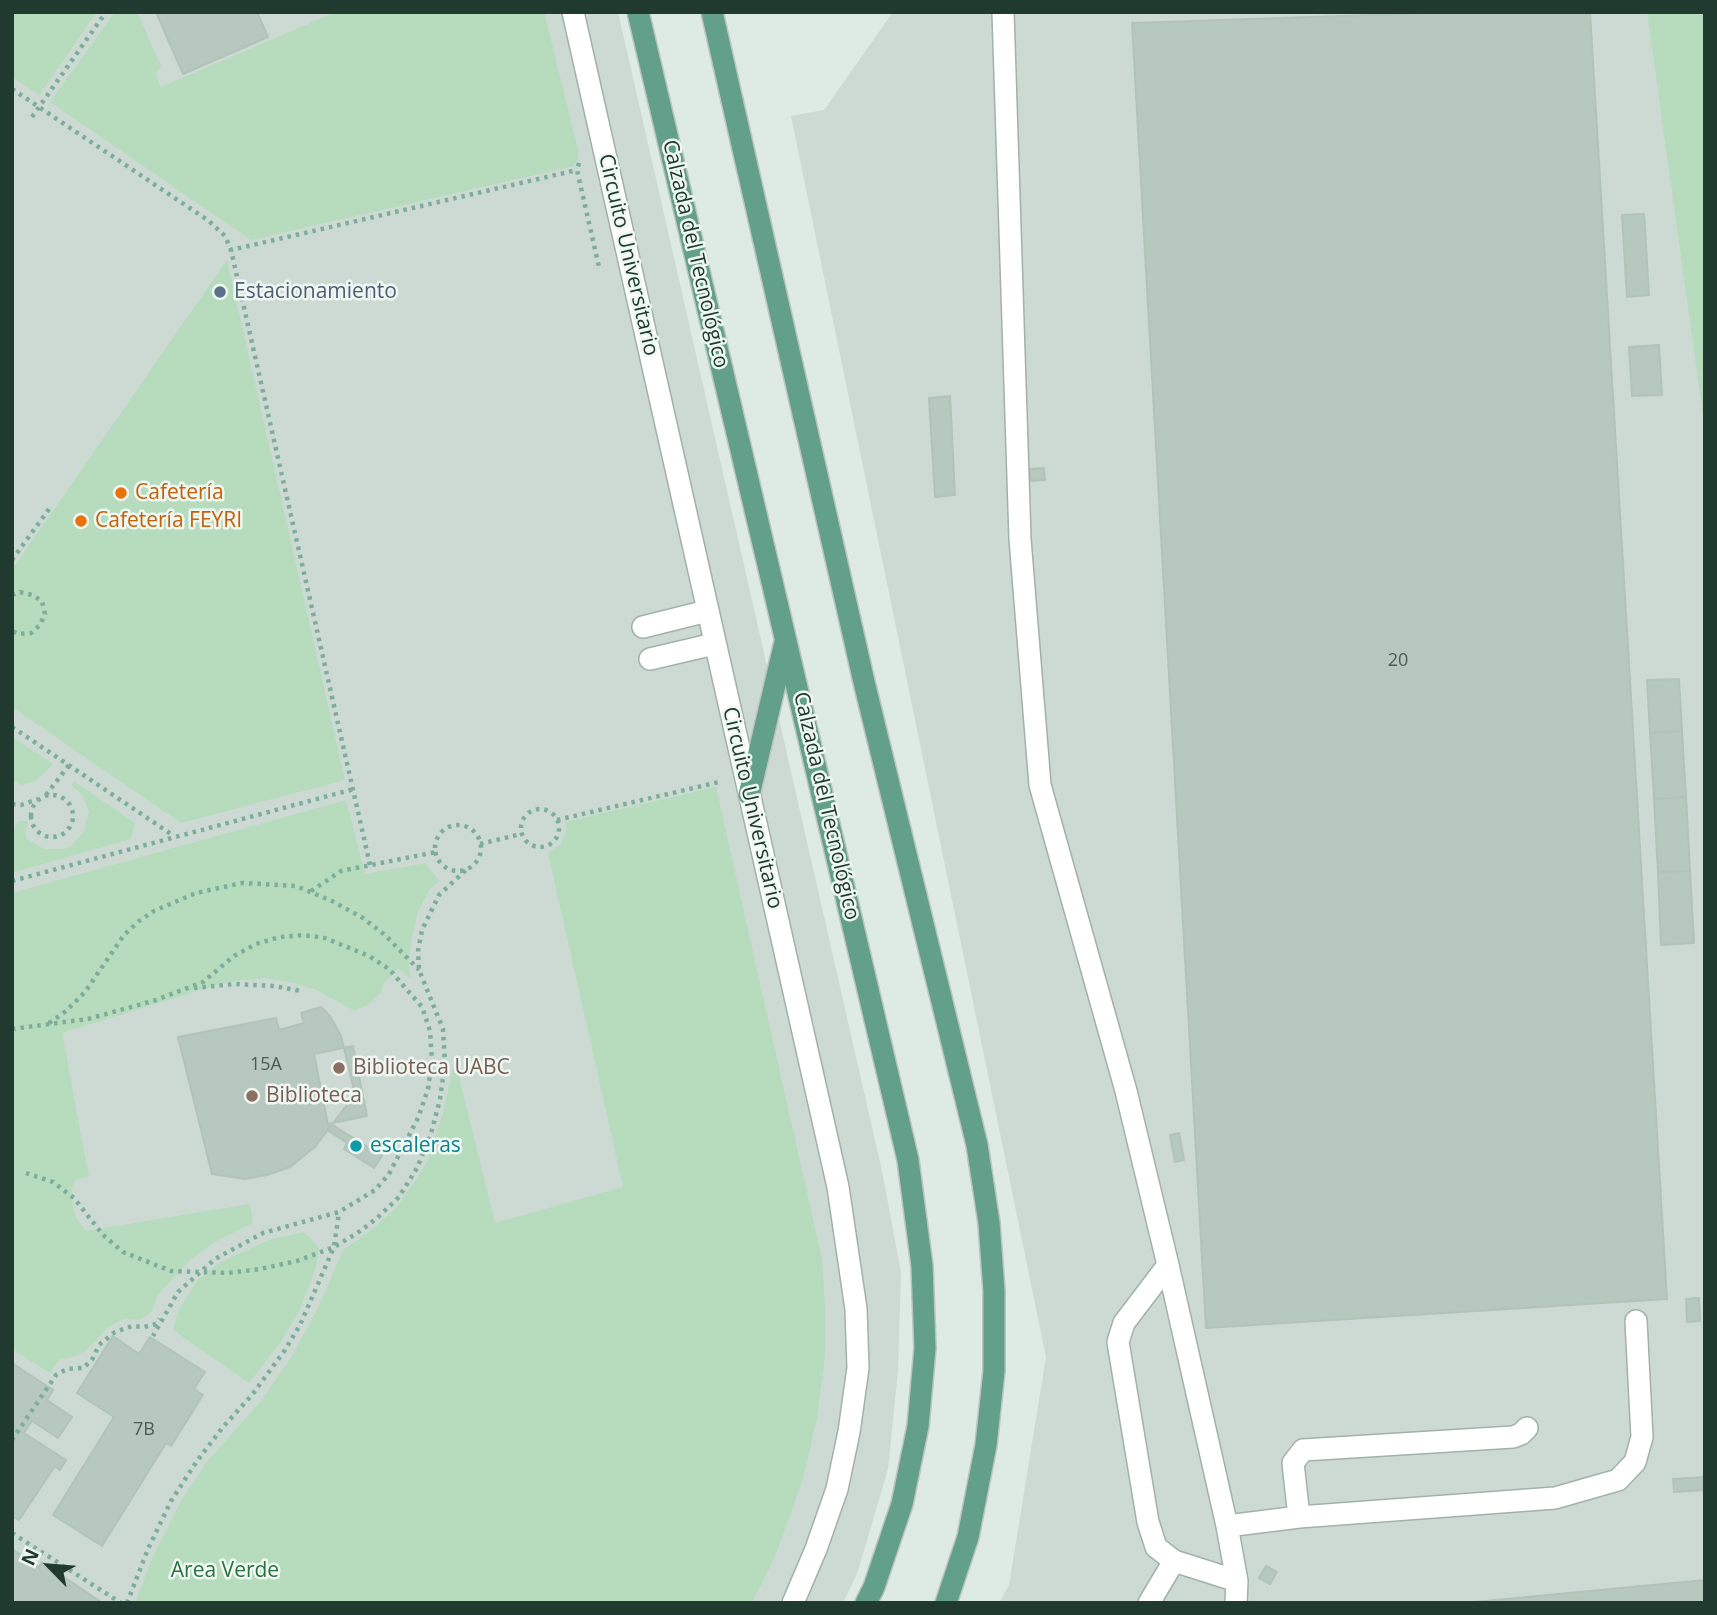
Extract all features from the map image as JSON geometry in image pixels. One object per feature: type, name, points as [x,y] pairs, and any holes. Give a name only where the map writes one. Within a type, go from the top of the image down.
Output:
[{"type":"main road","name":"Calzada del Tecnológico","points":[[638,12],[908,1160],[922,1266],[925,1348],[918,1426],[902,1504],[866,1603]]},
{"type":"main road","points":[[712,12],[864,682],[977,1145],[987,1210],[994,1304],[994,1371],[986,1445],[968,1536],[946,1603]]},
{"type":"main road","points":[[749,796],[786,637]]},
{"type":"street","name":"Circuito Universitario","points":[[573,12],[838,1187],[856,1309],[858,1368],[840,1478],[816,1549],[793,1603]]},
{"type":"street","points":[[1003,12],[1020,539],[1040,785],[1126,1091],[1168,1265],[1227,1526],[1237,1581],[1237,1603]]},
{"type":"street","points":[[643,627],[707,611]]},
{"type":"street","points":[[650,659],[714,644]]},
{"type":"street","points":[[1168,1265],[1124,1323],[1118,1342],[1148,1522],[1156,1547],[1174,1561],[1237,1581]]},
{"type":"street","points":[[1227,1526],[1298,1517],[1555,1498],[1618,1480],[1635,1462],[1642,1437],[1636,1321]]},
{"type":"street","points":[[1298,1517],[1293,1463],[1303,1450],[1513,1437],[1527,1428]]},
{"type":"street","points":[[1149,1603],[1174,1561]]},
{"type":"path","points":[[32,117],[106,12]]},
{"type":"path","points":[[12,89],[209,221],[225,236],[231,250],[370,865]]},
{"type":"path","points":[[580,159],[577,170],[602,278]]},
{"type":"path","points":[[231,250],[577,170]]},
{"type":"path","points":[[12,560],[50,509]]},
{"type":"path","points":[[12,595],[20,592],[32,595],[42,601],[45,614],[40,625],[31,633],[12,631]]},
{"type":"path","points":[[12,727],[175,836]]},
{"type":"path","points":[[12,804],[21,805],[44,796],[58,795],[72,808],[73,822],[70,828],[58,836],[44,836],[34,826],[32,812],[38,800],[44,796],[69,765]]},
{"type":"path","points":[[716,769],[719,782],[728,790]]},
{"type":"path","points":[[557,820],[719,782]]},
{"type":"path","points":[[12,881],[354,789]]},
{"type":"path","points":[[530,811],[549,811],[557,820],[557,839],[546,847],[527,844],[521,834],[522,820],[530,811]]},
{"type":"path","points":[[419,970],[418,951],[422,930],[430,911],[439,895],[467,869],[477,859],[480,844],[478,838],[467,827],[452,826],[440,834],[436,856],[445,868],[460,871],[467,869]]},
{"type":"path","points":[[480,844],[521,834]]},
{"type":"path","points":[[311,892],[341,871],[436,852]]},
{"type":"path","points":[[26,1173],[53,1182],[74,1199],[103,1235],[123,1252],[171,1271],[200,1273],[260,1269],[297,1261],[334,1247],[376,1219],[399,1197],[417,1168],[430,1134],[440,1099],[445,1064],[443,1029],[419,970],[402,950],[363,918],[296,886],[242,883],[196,893],[154,911],[124,935],[85,992],[66,1011],[46,1024]]},
{"type":"path","points":[[12,1029],[88,1019],[156,1000],[203,982],[234,956],[257,944],[280,937],[303,935],[325,938],[369,956],[389,970],[422,1007],[430,1031],[432,1061],[428,1089],[418,1118],[389,1174],[375,1189],[339,1212],[263,1233],[215,1259],[178,1292],[153,1336]]},
{"type":"path","points":[[186,989],[233,984],[274,986],[300,991]]},
{"type":"path","points":[[127,1603],[148,1549],[172,1501],[203,1452],[252,1395],[285,1350],[313,1299],[334,1247],[339,1212]]},
{"type":"path","points":[[12,1440],[55,1375],[67,1369],[83,1368],[92,1360],[99,1345],[115,1332],[132,1326],[156,1324],[167,1312]]},
{"type":"path","points":[[12,1533],[121,1603]]},
{"type":"shaded area","points":[[12,12],[618,12],[882,1171],[901,1272],[898,1370],[888,1469],[857,1574],[843,1603],[12,1603]]},
{"type":"shaded area","points":[[893,12],[1661,12],[1705,346],[1705,1603],[999,1603],[1009,1585],[1046,1357],[791,116],[824,110]]},
{"type":"green space","points":[[12,12],[97,12],[39,95],[12,77]]},
{"type":"green space","points":[[115,12],[137,12],[161,66],[155,74],[161,87],[336,12],[544,12],[578,158],[574,166],[251,240],[50,102]]},
{"type":"green space","points":[[1647,12],[1705,12],[1705,430]]},
{"type":"green space","points":[[227,260],[345,780],[181,823],[12,707],[12,570]]},
{"type":"green space","points":[[12,737],[53,764],[36,781],[21,785],[12,780]]},
{"type":"green space","points":[[74,781],[135,823],[131,839],[12,873],[12,838],[19,821],[27,821],[27,839],[44,849],[64,849],[71,846],[83,833],[89,811],[82,794],[71,785]]},
{"type":"green space","name":"Area Verde","points":[[716,787],[822,1259],[825,1306],[825,1357],[817,1418],[803,1479],[774,1559],[752,1603],[135,1603],[153,1556],[181,1501],[207,1462],[261,1401],[290,1359],[317,1310],[343,1250],[368,1233],[396,1208],[419,1176],[429,1158],[443,1113],[455,1060],[495,1223],[623,1187],[548,853],[561,844],[567,828],[565,822]]},
{"type":"green space","points":[[346,800],[365,874],[426,863],[439,881],[430,889],[418,911],[411,943],[411,979],[399,968],[369,1004],[355,1011],[316,990],[295,983],[265,978],[226,982],[62,1033],[89,1177],[75,1180],[71,1197],[75,1216],[86,1231],[250,1204],[253,1223],[213,1243],[190,1260],[158,1295],[152,1311],[140,1320],[123,1319],[107,1328],[85,1351],[60,1359],[50,1373],[12,1349],[12,893]]},
{"type":"green space","points":[[304,1232],[319,1248],[316,1267],[299,1312],[280,1343],[249,1383],[173,1330],[179,1309],[198,1280],[219,1263],[271,1239]]},
{"type":"building","points":[[156,12],[257,12],[268,37],[183,74]]},
{"type":"building","points":[[1460,12],[1590,12],[1667,1299],[1206,1328],[1132,23]]},
{"type":"building","points":[[1644,214],[1649,295],[1627,297],[1622,215]]},
{"type":"building","points":[[1659,345],[1662,395],[1632,396],[1629,347]]},
{"type":"building","points":[[950,396],[955,495],[935,497],[929,398]]},
{"type":"building","points":[[1044,468],[1045,480],[1031,481],[1029,469]]},
{"type":"building","points":[[1679,679],[1682,731],[1650,733],[1647,680]]},
{"type":"building","points":[[1682,731],[1686,797],[1654,799],[1650,733]]},
{"type":"building","points":[[1686,797],[1690,871],[1658,872],[1654,799]]},
{"type":"building","points":[[1690,871],[1694,943],[1661,945],[1658,872]]},
{"type":"building","points":[[321,1007],[330,1016],[341,1036],[355,1094],[315,1147],[290,1167],[245,1179],[212,1174],[178,1037],[276,1018],[279,1030],[304,1023],[301,1013]]},
{"type":"building","points":[[353,1046],[367,1116],[328,1124],[314,1054]]},
{"type":"building","name":"escaleras","points":[[331,1124],[382,1156],[374,1168],[344,1149],[347,1143],[327,1130]]},
{"type":"building","points":[[1179,1133],[1184,1160],[1175,1162],[1170,1135]]},
{"type":"building","points":[[1699,1298],[1700,1321],[1687,1322],[1686,1299]]},
{"type":"building","points":[[113,1336],[139,1354],[150,1337],[205,1372],[194,1389],[203,1395],[171,1446],[166,1443],[102,1546],[53,1515],[114,1417],[77,1393]]},
{"type":"building","points":[[12,1363],[53,1390],[47,1400],[72,1417],[58,1438],[32,1421],[24,1433],[66,1460],[60,1470],[55,1466],[19,1520],[12,1516]]},
{"type":"building","points":[[1705,1477],[1705,1490],[1674,1492],[1673,1479]]},
{"type":"building","points":[[12,1549],[39,1567],[42,1562],[101,1602],[12,1603]]},
{"type":"building","points":[[1266,1566],[1277,1572],[1270,1584],[1259,1578]]},
{"type":"building","points":[[1705,1580],[1705,1603],[1464,1603]]},
{"type":"place","name":"Estacionamiento","points":[[220,292]]},
{"type":"place","name":"Cafetería","points":[[121,493]]},
{"type":"place","name":"Cafetería FEYRI","points":[[81,521]]},
{"type":"place","name":"Biblioteca UABC","points":[[339,1068]]},
{"type":"place","name":"Biblioteca","points":[[252,1096]]},
{"type":"place","name":"escaleras","points":[[356,1146]]}]
